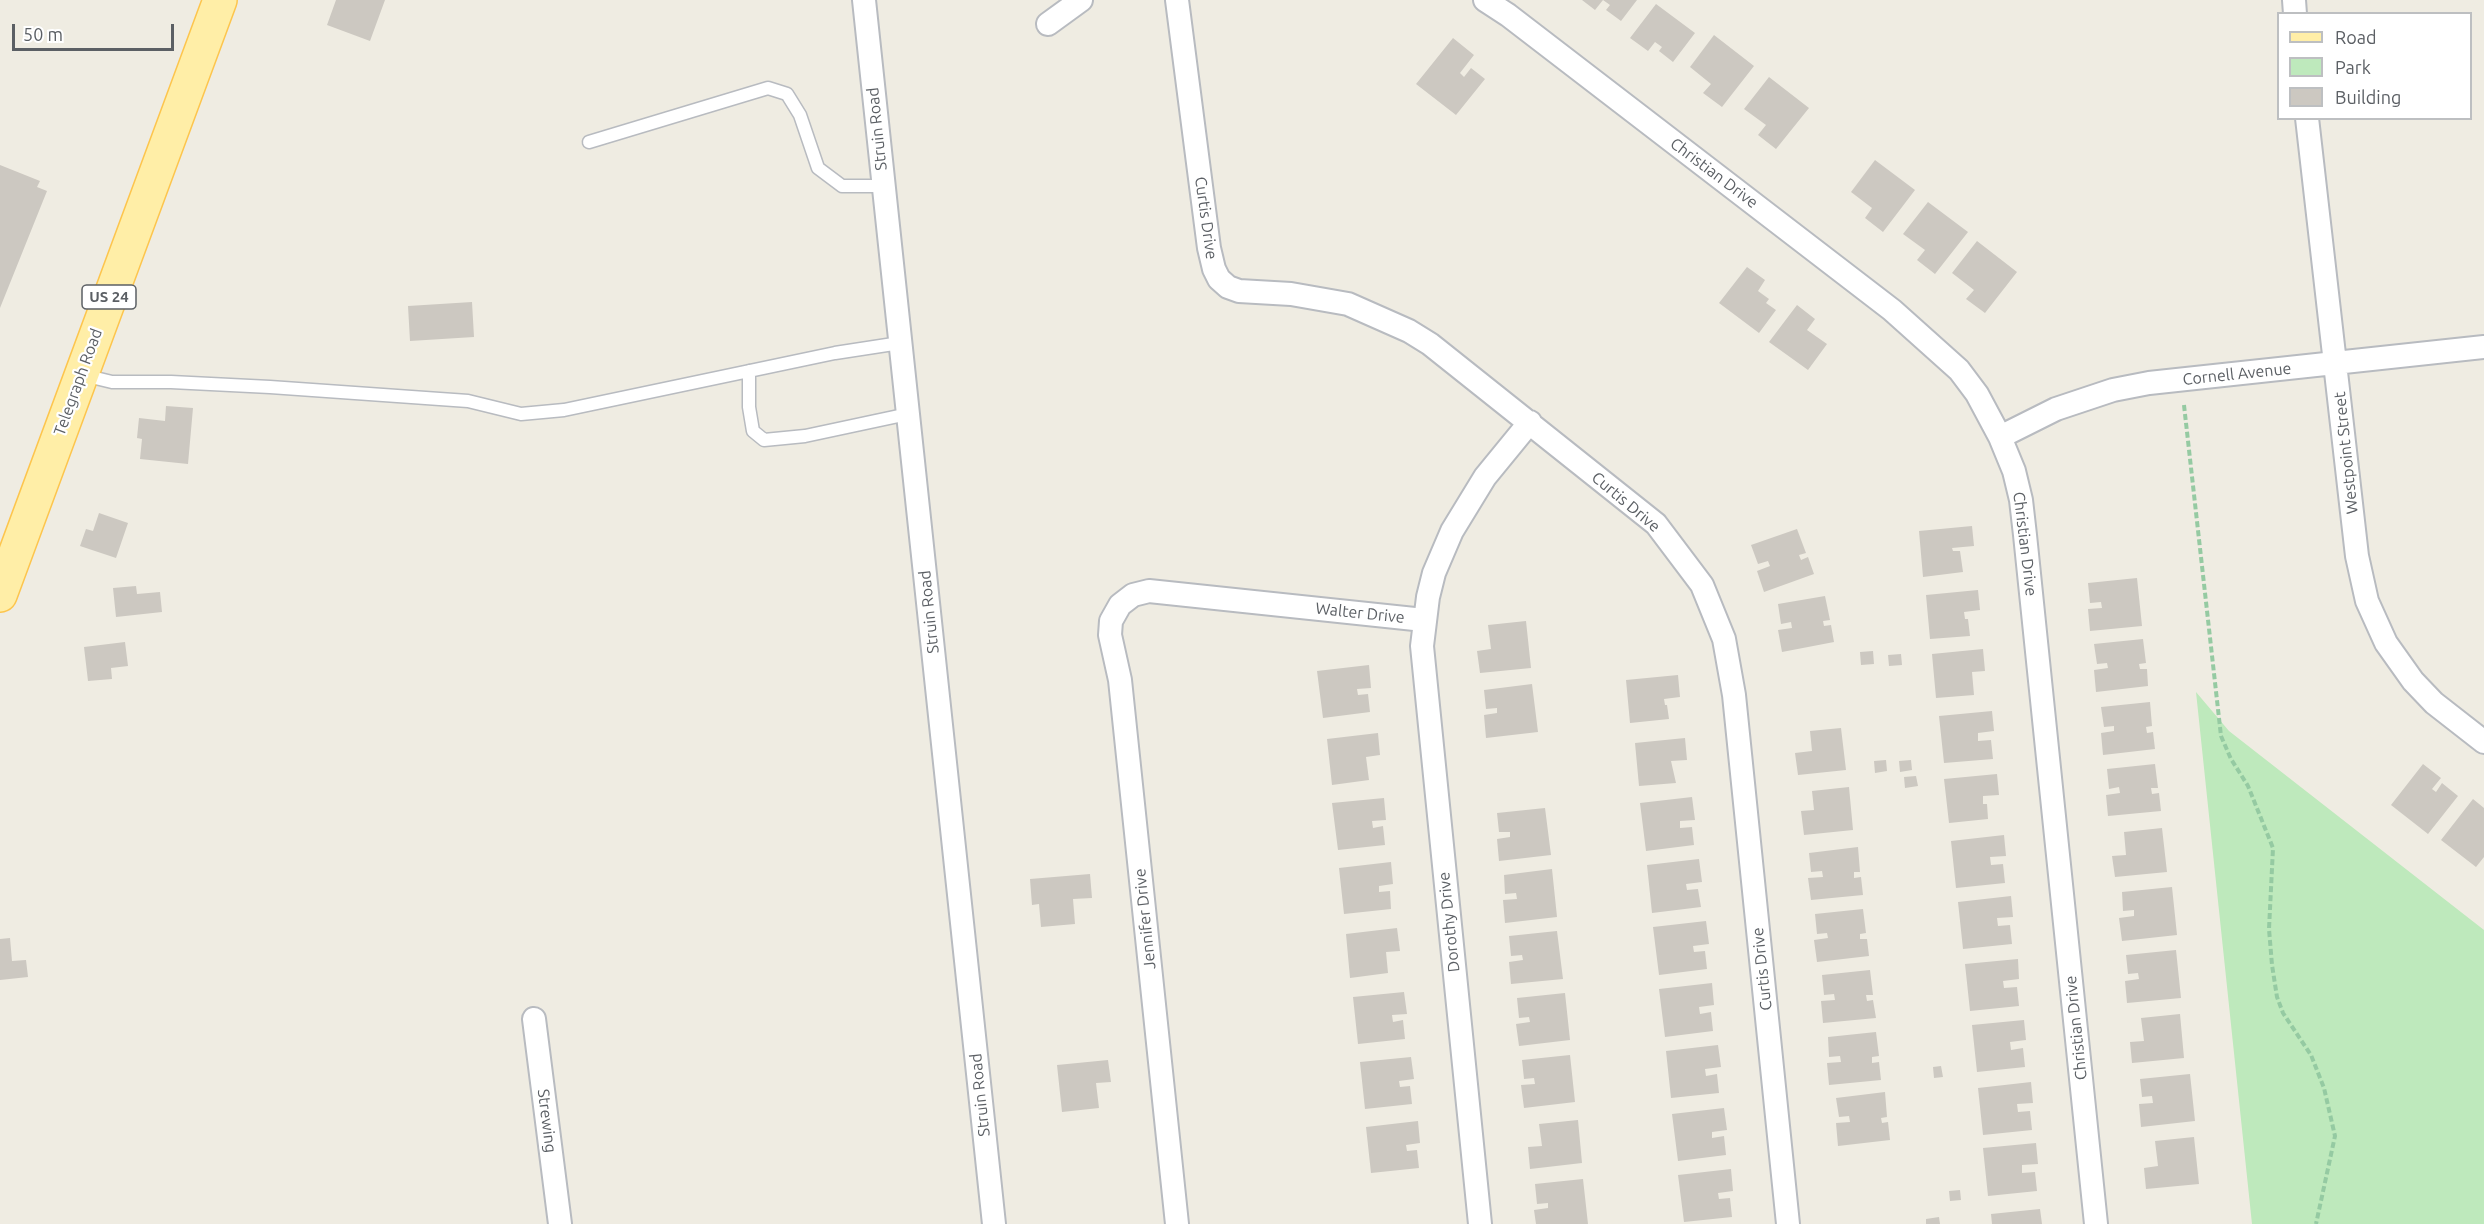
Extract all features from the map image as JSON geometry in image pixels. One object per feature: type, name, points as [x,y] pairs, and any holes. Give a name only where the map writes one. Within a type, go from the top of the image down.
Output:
[{"type":"main road","name":"Telegraph Road","points":[[0,595],[220,0]]},
{"type":"street","name":"Struin Road","points":[[864,0],[994,1224]]},
{"type":"street","points":[[1048,24],[1081,0]]},
{"type":"street","name":"Curtis Drive","points":[[1177,0],[1209,248],[1219,279],[1228,287],[1239,291],[1316,297],[1348,304],[1387,319],[1430,344],[1656,524],[1702,585],[1724,639],[1734,695],[1788,1224]]},
{"type":"street","name":"Christian Drive","points":[[1485,0],[1517,22],[1892,310],[1959,370],[1977,394],[2000,437],[2014,471],[2021,500],[2096,1224]]},
{"type":"street","name":"Westpoint Street","points":[[2307,120],[2357,556],[2367,601],[2375,623],[2398,663],[2434,703],[2484,742]]},
{"type":"street","name":"Cornell Avenue","points":[[2000,437],[2056,409],[2113,390],[2149,383],[2484,347]]},
{"type":"street","name":"Walter Drive","points":[[1114,615],[1120,605],[1133,595],[1149,591],[1424,620],[1434,573],[1452,531],[1485,477],[1530,422]]},
{"type":"street","name":"Jennifer Drive","points":[[1114,615],[1110,635],[1120,680],[1177,1224]]},
{"type":"street","name":"Dorothy Drive","points":[[1424,620],[1423,670],[1480,1224]]},
{"type":"street","name":"Strewing","points":[[534,1019],[560,1224]]},
{"type":"lane","points":[[589,142],[768,88],[787,94],[800,115],[819,168],[842,186],[884,186]]},
{"type":"lane","points":[[81,374],[112,382],[248,386],[468,401],[521,414],[564,410],[836,353],[900,343]]},
{"type":"lane","points":[[748,371],[749,407],[753,431],[764,440],[805,436],[908,414]]},
{"type":"path","points":[[2184,405],[2221,736],[2231,759],[2248,786],[2273,848],[2270,929],[2271,965],[2277,997],[2283,1013],[2311,1055],[2324,1088],[2335,1136],[2316,1224]]},
{"type":"green space","points":[[2196,692],[2229,731],[2484,930],[2484,1224],[2252,1224]]},
{"type":"building","points":[[336,0],[385,0],[370,41],[327,25]]},
{"type":"building","points":[[1582,0],[1603,0],[1595,10]]},
{"type":"building","points":[[1603,0],[1637,0],[1621,21],[1606,10],[1610,5]]},
{"type":"building","points":[[1656,4],[1695,33],[1673,62],[1659,51],[1662,47],[1655,42],[1648,51],[1630,38]]},
{"type":"building","points":[[1714,35],[1754,66],[1722,107],[1703,93],[1711,84],[1690,67]]},
{"type":"building","points":[[1453,38],[1474,55],[1460,73],[1464,77],[1471,68],[1485,79],[1456,115],[1416,84]]},
{"type":"building","points":[[1769,77],[1809,108],[1776,149],[1758,135],[1766,125],[1744,109]]},
{"type":"building","points":[[1875,160],[1915,190],[1883,232],[1865,218],[1872,208],[1851,192]]},
{"type":"building","points":[[0,165],[40,181],[37,187],[47,191],[0,308]]},
{"type":"building","points":[[1928,202],[1968,232],[1935,274],[1917,260],[1925,250],[1903,234]]},
{"type":"building","points":[[1977,241],[2017,272],[1985,313],[1966,299],[1974,290],[1952,273]]},
{"type":"building","points":[[1747,267],[1765,280],[1758,291],[1769,299],[1766,303],[1776,310],[1759,333],[1719,303]]},
{"type":"building","points":[[472,302],[474,337],[410,341],[408,306]]},
{"type":"building","points":[[1797,305],[1815,319],[1807,330],[1827,344],[1808,370],[1769,342]]},
{"type":"building","points":[[166,406],[193,408],[188,464],[140,459],[142,439],[137,438],[139,418],[165,421]]},
{"type":"building","points":[[99,513],[128,523],[116,558],[80,546],[86,529],[93,531]]},
{"type":"building","points":[[1972,526],[1974,546],[1952,548],[1953,551],[1960,551],[1963,572],[1923,577],[1919,531]]},
{"type":"building","points":[[1797,529],[1806,553],[1799,555],[1801,560],[1808,557],[1814,574],[1764,592],[1757,571],[1770,566],[1768,561],[1758,564],[1751,545]]},
{"type":"building","points":[[2137,578],[2142,626],[2090,631],[2088,609],[2102,608],[2101,602],[2090,603],[2088,583]]},
{"type":"building","points":[[136,586],[137,594],[160,592],[162,612],[116,617],[113,588]]},
{"type":"building","points":[[1978,590],[1980,610],[1964,612],[1965,619],[1968,619],[1970,636],[1930,639],[1926,595]]},
{"type":"building","points":[[1825,596],[1830,620],[1823,621],[1824,626],[1831,625],[1834,642],[1782,652],[1778,630],[1792,628],[1791,622],[1781,624],[1778,604]]},
{"type":"building","points":[[1526,621],[1531,668],[1480,673],[1477,651],[1491,649],[1488,625]]},
{"type":"building","points":[[2143,639],[2146,663],[2139,664],[2140,669],[2147,669],[2148,686],[2096,692],[2094,670],[2108,668],[2107,663],[2097,664],[2094,644]]},
{"type":"building","points":[[125,642],[128,666],[111,668],[112,679],[88,681],[84,647]]},
{"type":"building","points":[[1983,649],[1985,671],[1972,672],[1974,695],[1936,698],[1932,654]]},
{"type":"building","points":[[1873,651],[1874,664],[1861,665],[1860,652]]},
{"type":"building","points":[[1901,654],[1902,665],[1889,666],[1888,655]]},
{"type":"building","points":[[1369,665],[1371,688],[1357,689],[1358,695],[1368,694],[1370,712],[1323,718],[1317,671]]},
{"type":"building","points":[[1678,675],[1680,697],[1664,699],[1669,719],[1630,723],[1626,680]]},
{"type":"building","points":[[1532,684],[1538,732],[1486,738],[1484,715],[1497,713],[1497,708],[1486,709],[1484,690]]},
{"type":"building","points":[[2150,702],[2152,726],[2146,727],[2147,733],[2153,732],[2155,749],[2103,755],[2101,733],[2114,731],[2114,726],[2104,727],[2101,707]]},
{"type":"building","points":[[1992,711],[1994,731],[1978,733],[1978,741],[1991,740],[1993,759],[1944,763],[1939,716]]},
{"type":"building","points":[[1841,728],[1846,770],[1798,775],[1795,753],[1812,751],[1810,731]]},
{"type":"building","points":[[1378,733],[1380,755],[1366,757],[1369,780],[1332,785],[1327,739]]},
{"type":"building","points":[[1685,738],[1687,760],[1671,761],[1676,783],[1639,786],[1635,743]]},
{"type":"building","points":[[1886,760],[1887,771],[1875,773],[1874,761]]},
{"type":"building","points":[[1911,760],[1912,770],[1900,772],[1899,761]]},
{"type":"building","points":[[2155,764],[2158,788],[2151,788],[2152,794],[2159,793],[2161,811],[2108,816],[2106,795],[2120,793],[2119,787],[2109,789],[2107,769]]},
{"type":"building","points":[[2423,764],[2441,778],[2432,789],[2436,792],[2442,783],[2458,796],[2428,834],[2391,805]]},
{"type":"building","points":[[1997,774],[1999,795],[1983,796],[1983,804],[1987,804],[1988,819],[1949,823],[1944,779]]},
{"type":"building","points":[[1916,776],[1918,786],[1905,788],[1904,777]]},
{"type":"building","points":[[1849,787],[1853,830],[1804,835],[1801,811],[1814,810],[1812,791]]},
{"type":"building","points":[[1692,797],[1695,820],[1680,821],[1680,828],[1692,827],[1694,845],[1646,851],[1640,803]]},
{"type":"building","points":[[1384,798],[1386,820],[1372,821],[1373,828],[1383,826],[1385,845],[1338,850],[1332,803]]},
{"type":"building","points":[[2473,799],[2484,808],[2484,857],[2476,867],[2441,840]]},
{"type":"building","points":[[1545,808],[1551,855],[1499,861],[1497,839],[1510,837],[1510,832],[1499,832],[1497,813]]},
{"type":"building","points":[[2162,828],[2167,872],[2115,877],[2112,856],[2126,855],[2124,832]]},
{"type":"building","points":[[2004,835],[2006,856],[1990,857],[1991,865],[2003,864],[2005,883],[1956,888],[1951,841]]},
{"type":"building","points":[[1858,847],[1860,872],[1854,872],[1854,878],[1861,877],[1863,895],[1811,900],[1808,878],[1823,877],[1822,871],[1811,872],[1809,853]]},
{"type":"building","points":[[1699,859],[1702,882],[1686,884],[1687,890],[1698,889],[1701,907],[1652,913],[1647,865]]},
{"type":"building","points":[[1391,862],[1393,884],[1379,886],[1379,892],[1390,891],[1391,909],[1344,914],[1339,868]]},
{"type":"building","points":[[1552,869],[1557,917],[1505,923],[1503,900],[1517,899],[1516,893],[1505,894],[1504,875]]},
{"type":"building","points":[[1090,874],[1092,898],[1073,899],[1075,924],[1041,927],[1039,904],[1032,905],[1030,879]]},
{"type":"building","points":[[2172,887],[2177,935],[2122,941],[2119,918],[2134,916],[2134,910],[2123,911],[2122,892]]},
{"type":"building","points":[[2011,896],[2013,917],[1997,918],[1998,926],[2010,925],[2012,944],[1963,949],[1958,902]]},
{"type":"building","points":[[1863,909],[1866,933],[1860,934],[1860,939],[1867,939],[1869,956],[1817,962],[1814,940],[1828,938],[1827,933],[1817,934],[1815,914]]},
{"type":"building","points":[[1706,921],[1709,944],[1693,946],[1694,952],[1705,951],[1707,969],[1659,975],[1653,927]]},
{"type":"building","points":[[1397,928],[1400,951],[1386,952],[1388,973],[1350,978],[1346,934]]},
{"type":"building","points":[[1557,931],[1563,979],[1511,984],[1509,962],[1523,960],[1522,955],[1511,956],[1509,936]]},
{"type":"building","points":[[10,938],[12,961],[26,960],[28,977],[0,980],[0,939]]},
{"type":"building","points":[[2176,950],[2181,998],[2127,1003],[2125,981],[2139,979],[2138,973],[2128,974],[2126,955]]},
{"type":"building","points":[[2018,959],[2019,979],[2003,981],[2004,988],[2017,987],[2019,1006],[1970,1011],[1965,964]]},
{"type":"building","points":[[1870,970],[1873,995],[1866,995],[1867,1001],[1873,1000],[1876,1018],[1823,1023],[1821,1001],[1835,1000],[1834,994],[1824,995],[1822,975]]},
{"type":"building","points":[[1712,983],[1714,1005],[1699,1007],[1700,1014],[1711,1012],[1713,1031],[1665,1037],[1659,989]]},
{"type":"building","points":[[1404,992],[1407,1014],[1392,1015],[1393,1022],[1403,1020],[1405,1039],[1358,1044],[1353,997]]},
{"type":"building","points":[[1565,993],[1570,1040],[1519,1046],[1516,1024],[1530,1022],[1529,1017],[1519,1018],[1517,998]]},
{"type":"building","points":[[2180,1014],[2184,1058],[2132,1063],[2130,1042],[2144,1041],[2141,1018]]},
{"type":"building","points":[[2024,1020],[2026,1040],[2010,1042],[2011,1050],[2023,1048],[2025,1067],[1977,1072],[1972,1025]]},
{"type":"building","points":[[1876,1032],[1879,1056],[1872,1057],[1872,1063],[1879,1062],[1881,1080],[1829,1085],[1827,1063],[1841,1062],[1840,1056],[1829,1057],[1828,1037]]},
{"type":"building","points":[[1718,1045],[1721,1067],[1705,1069],[1706,1076],[1717,1074],[1719,1093],[1671,1098],[1666,1051]]},
{"type":"building","points":[[1570,1055],[1575,1102],[1524,1108],[1521,1085],[1535,1084],[1534,1078],[1524,1079],[1522,1060]]},
{"type":"building","points":[[1411,1057],[1414,1079],[1399,1081],[1400,1087],[1410,1086],[1412,1104],[1365,1109],[1360,1062]]},
{"type":"building","points":[[1108,1060],[1111,1082],[1096,1083],[1099,1108],[1062,1112],[1057,1065]]},
{"type":"building","points":[[1941,1066],[1943,1077],[1934,1078],[1933,1067]]},
{"type":"building","points":[[2190,1074],[2195,1121],[2141,1127],[2139,1104],[2153,1103],[2152,1096],[2142,1097],[2140,1079]]},
{"type":"building","points":[[2031,1082],[2033,1103],[2017,1104],[2018,1112],[2030,1111],[2032,1130],[1983,1135],[1978,1088]]},
{"type":"building","points":[[1885,1092],[1887,1117],[1881,1118],[1882,1123],[1888,1122],[1890,1140],[1838,1146],[1836,1123],[1850,1122],[1849,1116],[1839,1117],[1836,1098]]},
{"type":"building","points":[[1724,1108],[1727,1130],[1712,1132],[1712,1138],[1724,1136],[1726,1155],[1678,1161],[1672,1114]]},
{"type":"building","points":[[1578,1120],[1582,1163],[1530,1169],[1528,1147],[1542,1146],[1539,1124]]},
{"type":"building","points":[[1418,1121],[1420,1143],[1406,1145],[1407,1151],[1417,1150],[1419,1168],[1371,1173],[1366,1127]]},
{"type":"building","points":[[2194,1137],[2199,1184],[2146,1189],[2144,1168],[2158,1166],[2155,1141]]},
{"type":"building","points":[[2036,1143],[2038,1164],[2022,1165],[2022,1173],[2035,1172],[2037,1191],[1988,1196],[1983,1148]]},
{"type":"building","points":[[1731,1169],[1733,1191],[1718,1193],[1719,1199],[1730,1198],[1732,1217],[1684,1222],[1678,1175]]},
{"type":"building","points":[[1583,1179],[1588,1224],[1536,1224],[1534,1210],[1548,1208],[1548,1203],[1537,1204],[1535,1184]]},
{"type":"building","points":[[1960,1190],[1961,1200],[1950,1201],[1949,1191]]},
{"type":"building","points":[[2040,1209],[2042,1224],[1992,1224],[1991,1214]]},
{"type":"building","points":[[1939,1217],[1940,1224],[1926,1224],[1926,1219]]}]
